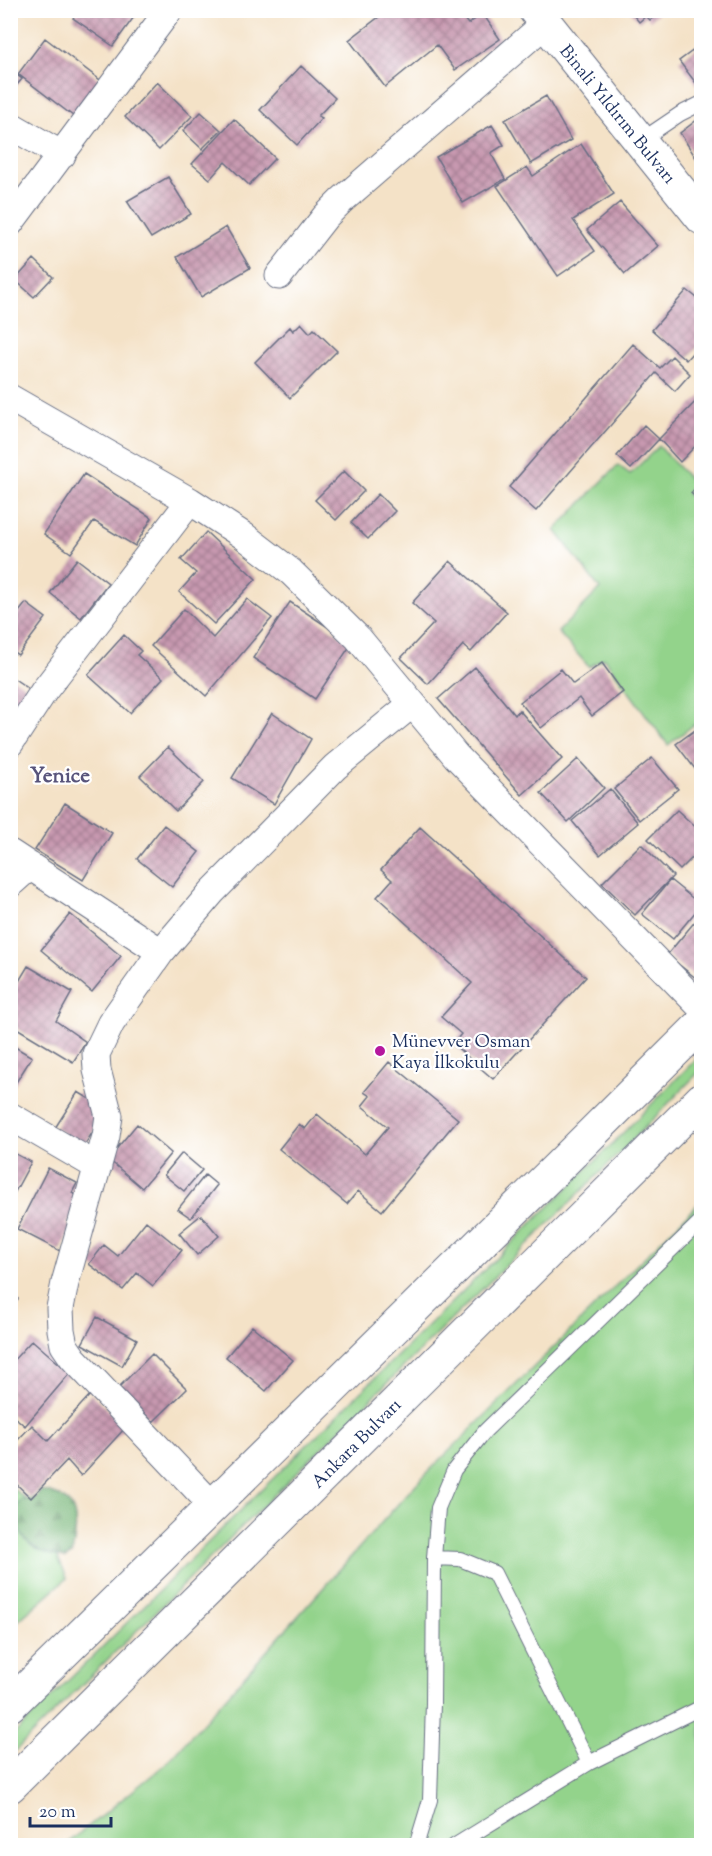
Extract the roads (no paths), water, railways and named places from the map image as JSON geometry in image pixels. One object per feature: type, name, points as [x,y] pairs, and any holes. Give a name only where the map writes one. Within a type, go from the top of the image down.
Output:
[{"type":"main road","name":"Binali Yıldırım Bulvarı","points":[[540,17],[702,218]]},
{"type":"main road","points":[[10,1705],[702,1024]]},
{"type":"main road","name":"Ankara Bulvarı","points":[[10,1786],[702,1099]]},
{"type":"street","points":[[10,223],[169,10]]},
{"type":"street","points":[[279,276],[325,217],[342,200],[540,17]]},
{"type":"street","points":[[10,125],[62,155]]},
{"type":"street","points":[[10,398],[190,501],[244,536],[291,572],[358,638],[456,756],[702,1008]]},
{"type":"street","points":[[10,743],[44,691],[190,501]]},
{"type":"street","points":[[213,1506],[73,1358],[64,1345],[60,1308],[65,1282],[98,1167],[109,1116],[98,1077],[96,1054],[111,1023],[161,952],[212,892],[300,801],[353,752],[412,704]]},
{"type":"street","points":[[17,868],[161,952]]},
{"type":"street","points":[[10,1116],[98,1167]]},
{"type":"lane","points":[[640,141],[680,114],[702,103]]},
{"type":"lane","points":[[416,1845],[430,1800],[434,1558],[438,1508],[454,1470],[485,1431],[552,1363],[702,1220]]},
{"type":"lane","points":[[434,1558],[460,1559],[494,1573],[589,1763]]},
{"type":"lane","points":[[454,1845],[589,1763],[702,1707]]},
{"type":"place","name":"Münevver Osman Kaya İlkokulu","points":[[380,1051]]},
{"type":"district","name":"Yenice","points":[[60,775]]}]
